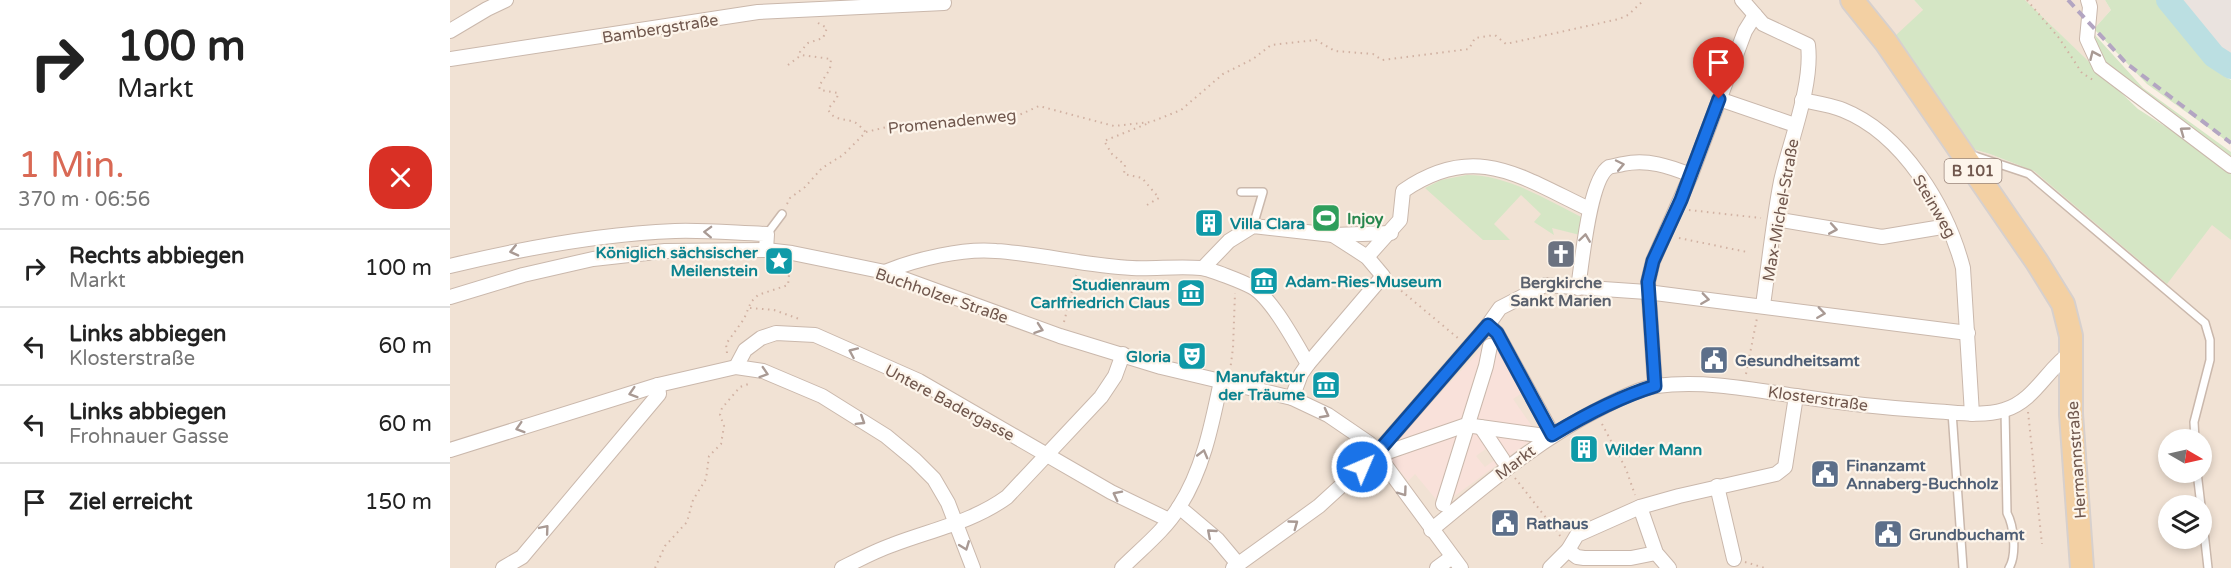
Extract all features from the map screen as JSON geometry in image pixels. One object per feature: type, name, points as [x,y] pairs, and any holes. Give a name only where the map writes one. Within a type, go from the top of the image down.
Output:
[{"type":"main road","name":"B 101","points":[[1852,0],[1885,41],[2052,285],[2068,318],[2072,352]]},
{"type":"main road","name":"Hermannstraße","points":[[2072,352],[2071,414],[2082,568]]},
{"type":"street","points":[[450,31],[506,0]]},
{"type":"street","points":[[1655,386],[1647,292],[1653,261],[1691,175],[1745,31],[1759,19],[1742,0]]},
{"type":"street","points":[[2088,0],[2090,6],[2087,39],[2100,67],[2231,166]]},
{"type":"street","name":"Bambergstraße","points":[[450,59],[758,12],[944,3]]},
{"type":"street","name":"Max-Michel-Straße","points":[[1759,19],[1808,45],[1810,58],[1781,183],[1763,305]]},
{"type":"street","points":[[1719,99],[1796,125]]},
{"type":"street","name":"Steinweg","points":[[1802,100],[1842,109],[1870,124],[1890,139],[1904,154],[1932,196],[1957,244],[1963,268],[1972,414]]},
{"type":"street","points":[[1578,288],[1589,209],[1604,173],[1610,167],[1650,162],[1660,163],[1691,175]]},
{"type":"street","points":[[1367,257],[1391,233],[1400,220],[1403,191],[1423,177],[1460,165],[1483,165],[1516,174],[1589,209]]},
{"type":"street","points":[[1776,219],[1882,237],[1948,226]]},
{"type":"street","points":[[1203,268],[1229,241],[1253,226],[1333,235],[1391,233]]},
{"type":"street","points":[[450,266],[527,248],[678,231],[767,234],[766,250]]},
{"type":"street","points":[[1292,398],[1301,374],[1308,364],[1383,276],[1367,257],[1333,235]]},
{"type":"street","name":"Buchholzer Straße","points":[[450,297],[523,275],[593,259],[665,251],[766,250],[792,253],[885,272],[1060,336],[1161,367],[1292,398],[1353,430],[1380,454]]},
{"type":"street","points":[[885,272],[927,259],[994,250],[1079,263],[1133,268],[1203,268],[1252,287],[1262,294],[1308,364]]},
{"type":"street","points":[[1179,507],[1217,539],[1243,565],[1319,506],[1380,454],[1473,350],[1500,308],[1545,285],[1647,292],[1763,305],[1968,333]]},
{"type":"street","name":"Markt","points":[[1431,530],[1505,464],[1552,435],[1497,333],[1488,325]]},
{"type":"street","name":"Untere Badergasse","points":[[731,363],[761,338],[776,333],[814,335],[919,381],[1111,492],[1169,520]]},
{"type":"street","points":[[1443,504],[1486,366],[1490,346]]},
{"type":"street","points":[[1473,350],[1486,366]]},
{"type":"street","name":"Klosterstraße","points":[[1552,435],[1594,411],[1630,394],[1655,386],[1744,387],[1796,396],[1972,414],[2005,410],[2028,397],[2061,358],[2072,352]]},
{"type":"street","points":[[842,568],[891,545],[956,524],[993,508],[1007,498],[1101,397],[1115,376],[1123,354]]},
{"type":"street","points":[[450,450],[731,363],[763,371],[822,396],[886,436],[915,460],[934,479],[948,503],[974,568]]},
{"type":"street","points":[[1122,568],[1179,507],[1198,470],[1225,382]]},
{"type":"street","points":[[503,568],[522,556],[659,394],[658,385]]},
{"type":"street","points":[[1550,568],[1568,550],[1577,535],[1640,507],[1717,486],[1776,474],[1785,467],[1796,396]]},
{"type":"street","name":"Markt","points":[[1380,454],[1466,425],[1538,435]]},
{"type":"street","name":"Markt","points":[[1481,427],[1505,464]]},
{"type":"street","points":[[1380,454],[1431,530],[1461,568]]},
{"type":"street","points":[[1717,486],[1734,559]]},
{"type":"street","points":[[1640,507],[1656,553],[1669,568]]},
{"type":"street","points":[[1568,550],[1577,557],[1584,558],[1631,558],[1656,553]]},
{"type":"street","points":[[1437,568],[1452,557]]},
{"type":"lane","points":[[1965,159],[1975,156],[2030,174],[2205,322],[2210,340],[2210,360],[2194,422],[2194,429]]},
{"type":"lane","points":[[1241,192],[1263,192],[1253,226]]},
{"type":"lane","points":[[767,234],[782,214]]},
{"type":"lane","points":[[2005,410],[2007,513],[2011,521],[2013,562],[2009,568]]},
{"type":"lane","points":[[1952,412],[1963,568]]},
{"type":"lane","points":[[2206,549],[2208,568]]},
{"type":"path","name":"Promenadenweg","points":[[782,214],[790,198],[805,187],[822,168],[843,155],[866,132],[887,127],[1017,116],[1039,106],[1114,126],[1152,122],[1181,110],[1223,74],[1253,59],[1271,45],[1316,40],[1335,51],[1373,54],[1382,60],[1469,50],[1475,38],[1495,35],[1506,44],[1619,20],[1644,0]]},
{"type":"path","points":[[2027,0],[2059,38],[2082,73],[2100,84]]},
{"type":"path","points":[[788,65],[801,55],[800,52],[808,44],[823,38],[826,34],[827,28],[814,21]]},
{"type":"path","points":[[801,55],[831,59],[830,69],[819,86],[820,90],[838,93],[837,98],[828,109],[829,112],[834,117],[858,123],[866,132]]},
{"type":"path","points":[[1147,205],[1159,198],[1142,178],[1124,174],[1125,165],[1112,154],[1104,141],[1152,122]]},
{"type":"path","points":[[1677,208],[1776,219]]},
{"type":"path","points":[[1664,235],[1747,252]]},
{"type":"path","points":[[731,363],[726,344],[750,308],[751,302],[758,296],[788,285],[789,268]]},
{"type":"path","points":[[1062,327],[1076,276]]},
{"type":"path","points":[[1383,276],[1473,350]]},
{"type":"path","points":[[1225,382],[1233,348],[1236,281]]},
{"type":"path","name":"Max-Michel-Straße","points":[[1744,387],[1759,310],[1763,305]]},
{"type":"path","points":[[750,308],[774,310],[795,316],[810,324],[814,335]]},
{"type":"path","points":[[654,568],[665,546],[687,522],[693,500],[706,479],[709,456],[721,444],[724,426],[720,415],[722,408],[740,387]]},
{"type":"path","points":[[2028,397],[2042,544]]},
{"type":"path","points":[[1594,411],[1626,469],[1640,507]]},
{"type":"path","points":[[1505,464],[1565,542],[1568,550]]},
{"type":"path","points":[[1734,559],[1765,568]]},
{"type":"shaded area","points":[[450,0],[1914,0],[1923,10],[1966,147],[2034,171],[2167,283],[2212,224],[2231,240],[2231,568],[450,568]]},
{"type":"shaded area","points":[[2025,0],[2105,0],[2111,10],[2094,29],[2097,70]]},
{"type":"shaded area","points":[[2176,0],[2231,0],[2231,57],[2219,52]]},
{"type":"shaded area","points":[[1490,346],[1497,349],[1522,393],[1513,399],[1538,435],[1445,503],[1439,503],[1415,474],[1408,481],[1385,453],[1483,347]],"holes":[[[1487,448],[1496,459],[1485,467],[1476,456]]]},
{"type":"green space","points":[[1914,0],[2025,0],[2138,109],[2199,148],[2231,173],[2231,240],[2212,225],[2167,284],[2034,171],[1966,147],[1895,36],[1923,10]]},
{"type":"green space","points":[[2105,0],[2165,0],[2202,55],[2220,74],[2231,80],[2231,144],[2147,84],[2094,29],[2111,10]]},
{"type":"green space","points":[[2095,35],[2143,88],[2231,152],[2231,158],[2097,58]]},
{"type":"green space","points":[[1467,175],[1497,179],[1512,184],[1583,218],[1580,235],[1552,228],[1554,235],[1534,222],[1541,214],[1521,195],[1494,224],[1510,240],[1483,240],[1425,188],[1441,180]]},
{"type":"waterway","points":[[2168,0],[2214,56],[2231,67]]},
{"type":"railway","points":[[2068,0],[2126,63],[2231,143]]},
{"type":"place","name":"Injoy","points":[[1326,218]]},
{"type":"place","name":"Villa Clara","points":[[1209,223]]},
{"type":"place","name":"Bergkirche Sankt Marien","points":[[1561,254]]},
{"type":"place","name":"Königlich sächsischer Meilenstein","points":[[779,261]]},
{"type":"place","name":"Adam-Ries-Museum","points":[[1264,281]]},
{"type":"place","name":"Studienraum Carlfriedrich Claus","points":[[1191,293]]},
{"type":"place","name":"Gloria","points":[[1192,356]]},
{"type":"place","name":"Gesundheitsamt","points":[[1714,360]]},
{"type":"place","name":"Manufaktur der Träume","points":[[1326,385]]},
{"type":"place","name":"Wilder Mann","points":[[1584,449]]},
{"type":"place","name":"Finanzamt Annaberg-Buchholz","points":[[1825,474]]},
{"type":"place","name":"Rathaus","points":[[1505,523]]},
{"type":"place","name":"Grundbuchamt","points":[[1888,534]]},
{"type":"route","points":[[1362,467],[1376,454],[1488,325],[1497,333],[1552,435],[1630,394],[1655,386],[1648,282],[1653,261],[1681,200],[1719,99]]}]
